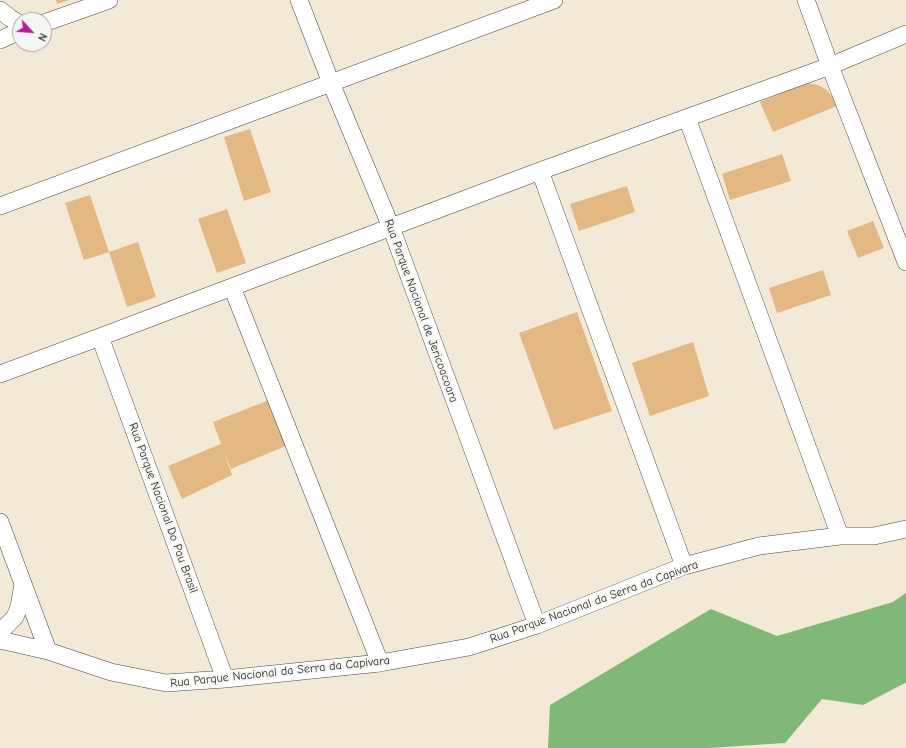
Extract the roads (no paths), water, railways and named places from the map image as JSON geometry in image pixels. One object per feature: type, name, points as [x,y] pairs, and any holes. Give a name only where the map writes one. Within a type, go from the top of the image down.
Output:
[{"type":"street","points":[[52,20],[109,0]]},
{"type":"street","name":"Rua Parque Nacional de Jericoacoara","points":[[299,0],[331,83],[391,227],[537,625]]},
{"type":"street","points":[[0,206],[554,0]]},
{"type":"street","points":[[806,0],[906,262]]},
{"type":"street","points":[[0,10],[12,19]]},
{"type":"street","points":[[0,374],[540,171],[830,66],[906,34]]},
{"type":"street","points":[[0,40],[12,35]]},
{"type":"street","points":[[687,118],[840,536]]},
{"type":"street","points":[[540,171],[684,566]]},
{"type":"street","points":[[232,287],[380,663]]},
{"type":"street","name":"Rua Parque Nacional Do Pau Brasil","points":[[100,337],[225,679]]},
{"type":"street","points":[[0,522],[48,651]]},
{"type":"street","name":"Rua Parque Nacional da Serra da Capivara","points":[[0,640],[48,651],[111,672],[166,684],[380,663],[469,647],[537,625],[684,566],[759,546],[840,536],[874,536],[906,529]]},
{"type":"street","points":[[0,632],[15,617],[19,606],[23,584]]}]
